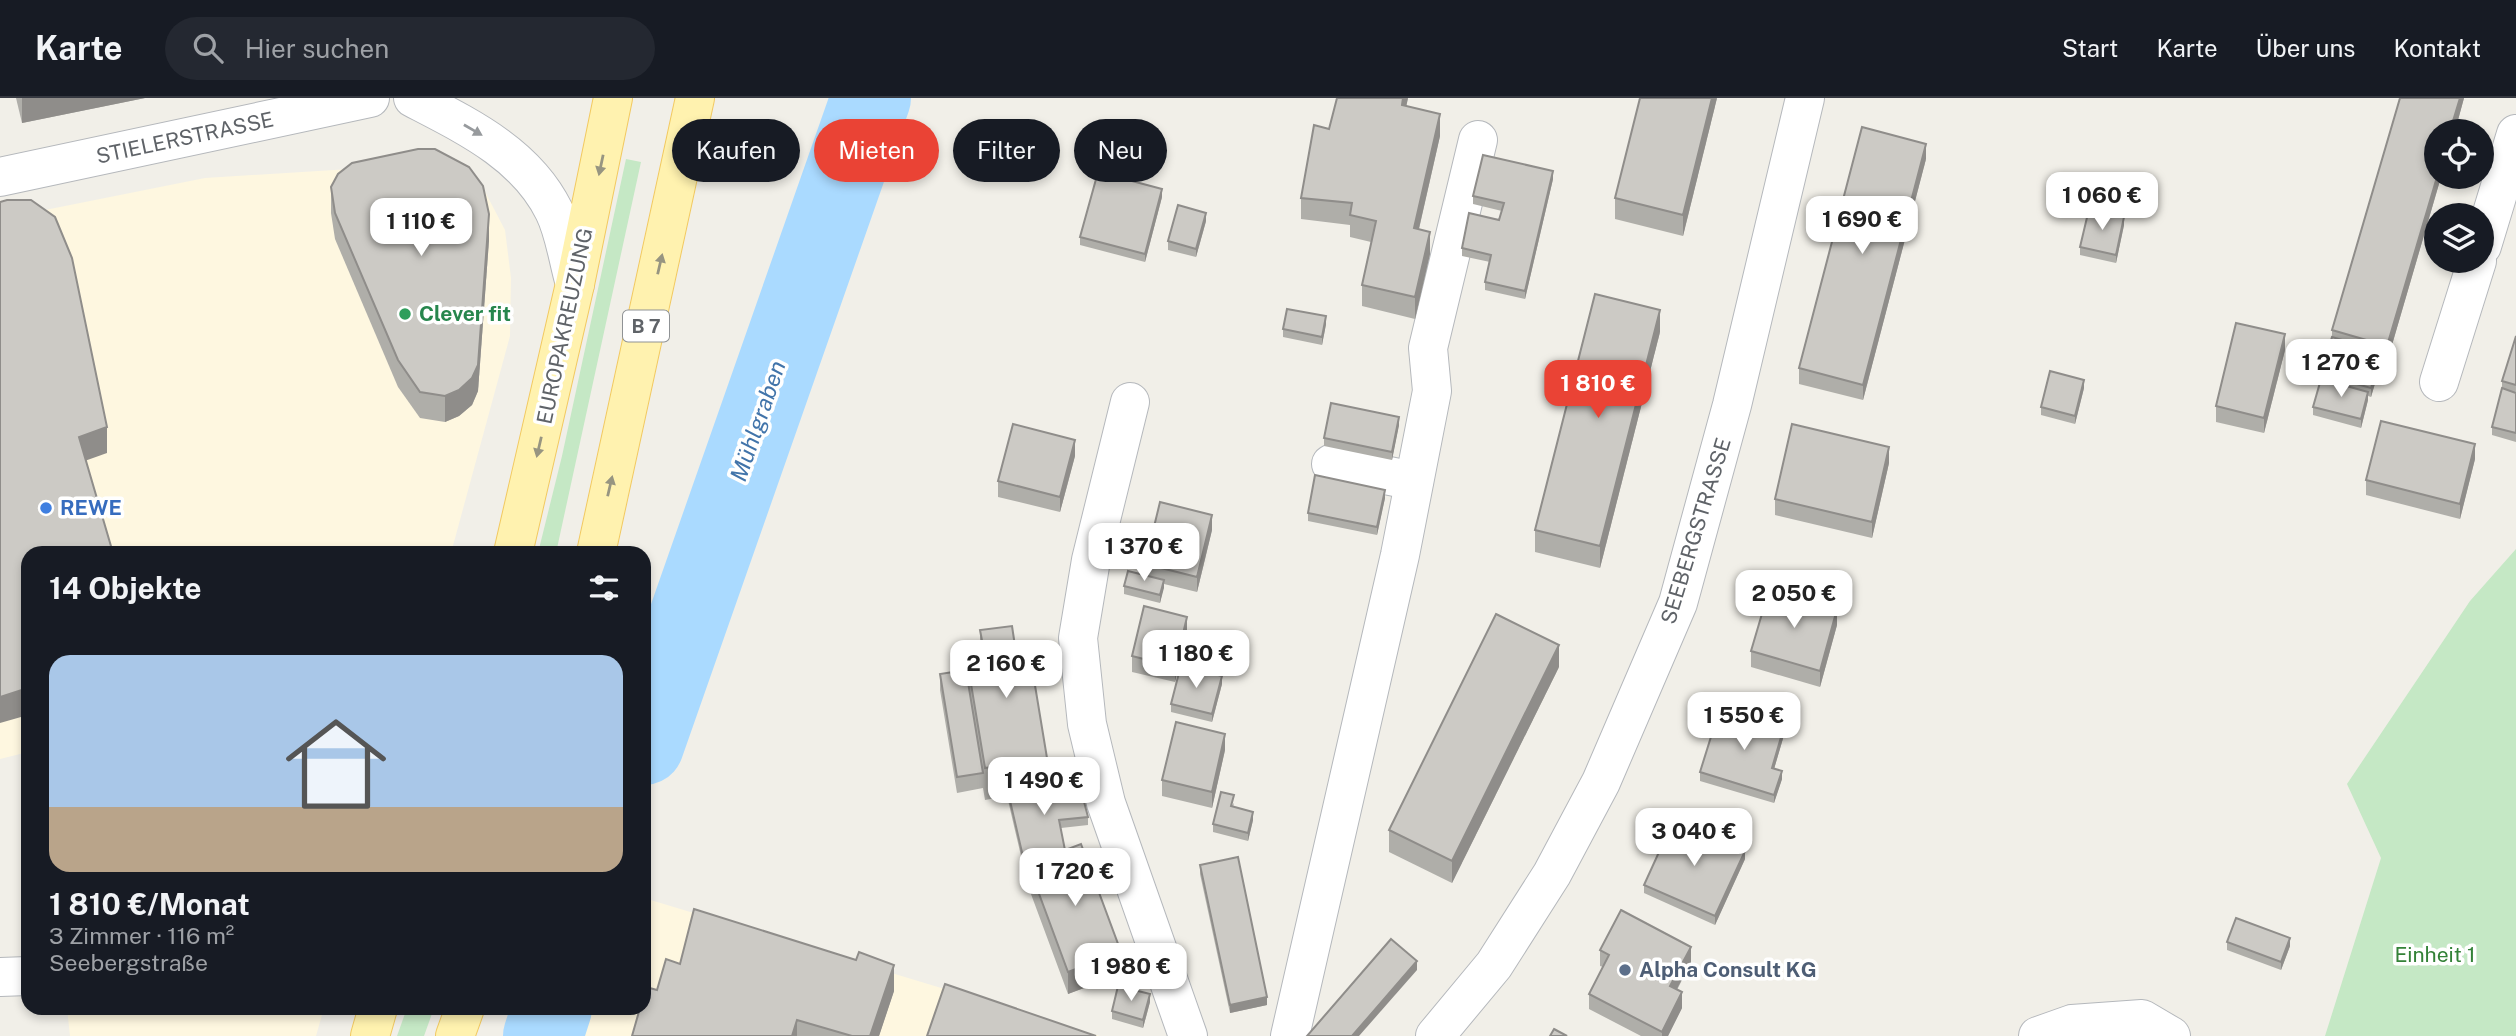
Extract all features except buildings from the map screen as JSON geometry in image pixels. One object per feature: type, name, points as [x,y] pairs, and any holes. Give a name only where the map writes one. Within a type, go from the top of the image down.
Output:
[{"type":"main road","name":"EUROPAKREUZUNG","points":[[515,546],[575,284],[613,98]]},
{"type":"main road","name":"B 7","points":[[598,546],[695,98]]},
{"type":"main road","points":[[370,1036],[376,1015]]},
{"type":"main road","points":[[455,1036],[462,1015]]},
{"type":"street","name":"STIELERSTRASSE","points":[[0,177],[370,98]]},
{"type":"street","points":[[413,98],[486,137],[515,159],[554,212],[575,284]]},
{"type":"street","name":"SEEBERGSTRASSE","points":[[1435,1036],[1494,965],[1552,874],[1601,782],[1678,603],[1732,405],[1805,98]]},
{"type":"street","points":[[2494,206],[2516,134]]},
{"type":"street","points":[[1290,1036],[1414,481],[1432,391],[1428,348],[1478,139]]},
{"type":"street","points":[[2439,383],[2473,273]]},
{"type":"street","points":[[1130,402],[1091,561],[1079,638],[1080,650],[1087,724],[1106,803],[1188,1036]]},
{"type":"street","points":[[1331,464],[1414,481]]},
{"type":"street","points":[[0,977],[21,976]]},
{"type":"street","points":[[2038,1036],[2072,1024],[2142,1019],[2171,1036]]},
{"type":"shaded area","points":[[430,164],[481,184],[505,230],[511,278],[510,336],[453,546],[21,546],[21,754],[0,759],[0,219],[205,178]]},
{"type":"shaded area","points":[[651,900],[1100,1036],[582,1036],[588,1015],[651,1015]]},
{"type":"shaded area","points":[[68,1015],[322,1015],[316,1036],[70,1036]]},
{"type":"green space","points":[[626,159],[641,162],[558,546],[540,546],[562,456]]},
{"type":"green space","name":"Einheit 1","points":[[2516,549],[2516,1036],[2325,1036],[2381,858],[2347,784],[2470,601]]},
{"type":"green space","points":[[404,1015],[432,1015],[424,1036],[397,1036]]},
{"type":"waterway","name":"Mühlgraben","points":[[651,725],[871,98]]},
{"type":"waterway","name":"Mühlgraben","points":[[543,1036],[550,1015]]},
{"type":"place","name":"Clever fit","points":[[405,314]]},
{"type":"place","name":"REWE","points":[[46,508]]},
{"type":"place","name":"Alpha Consult KG","points":[[1625,970]]}]
